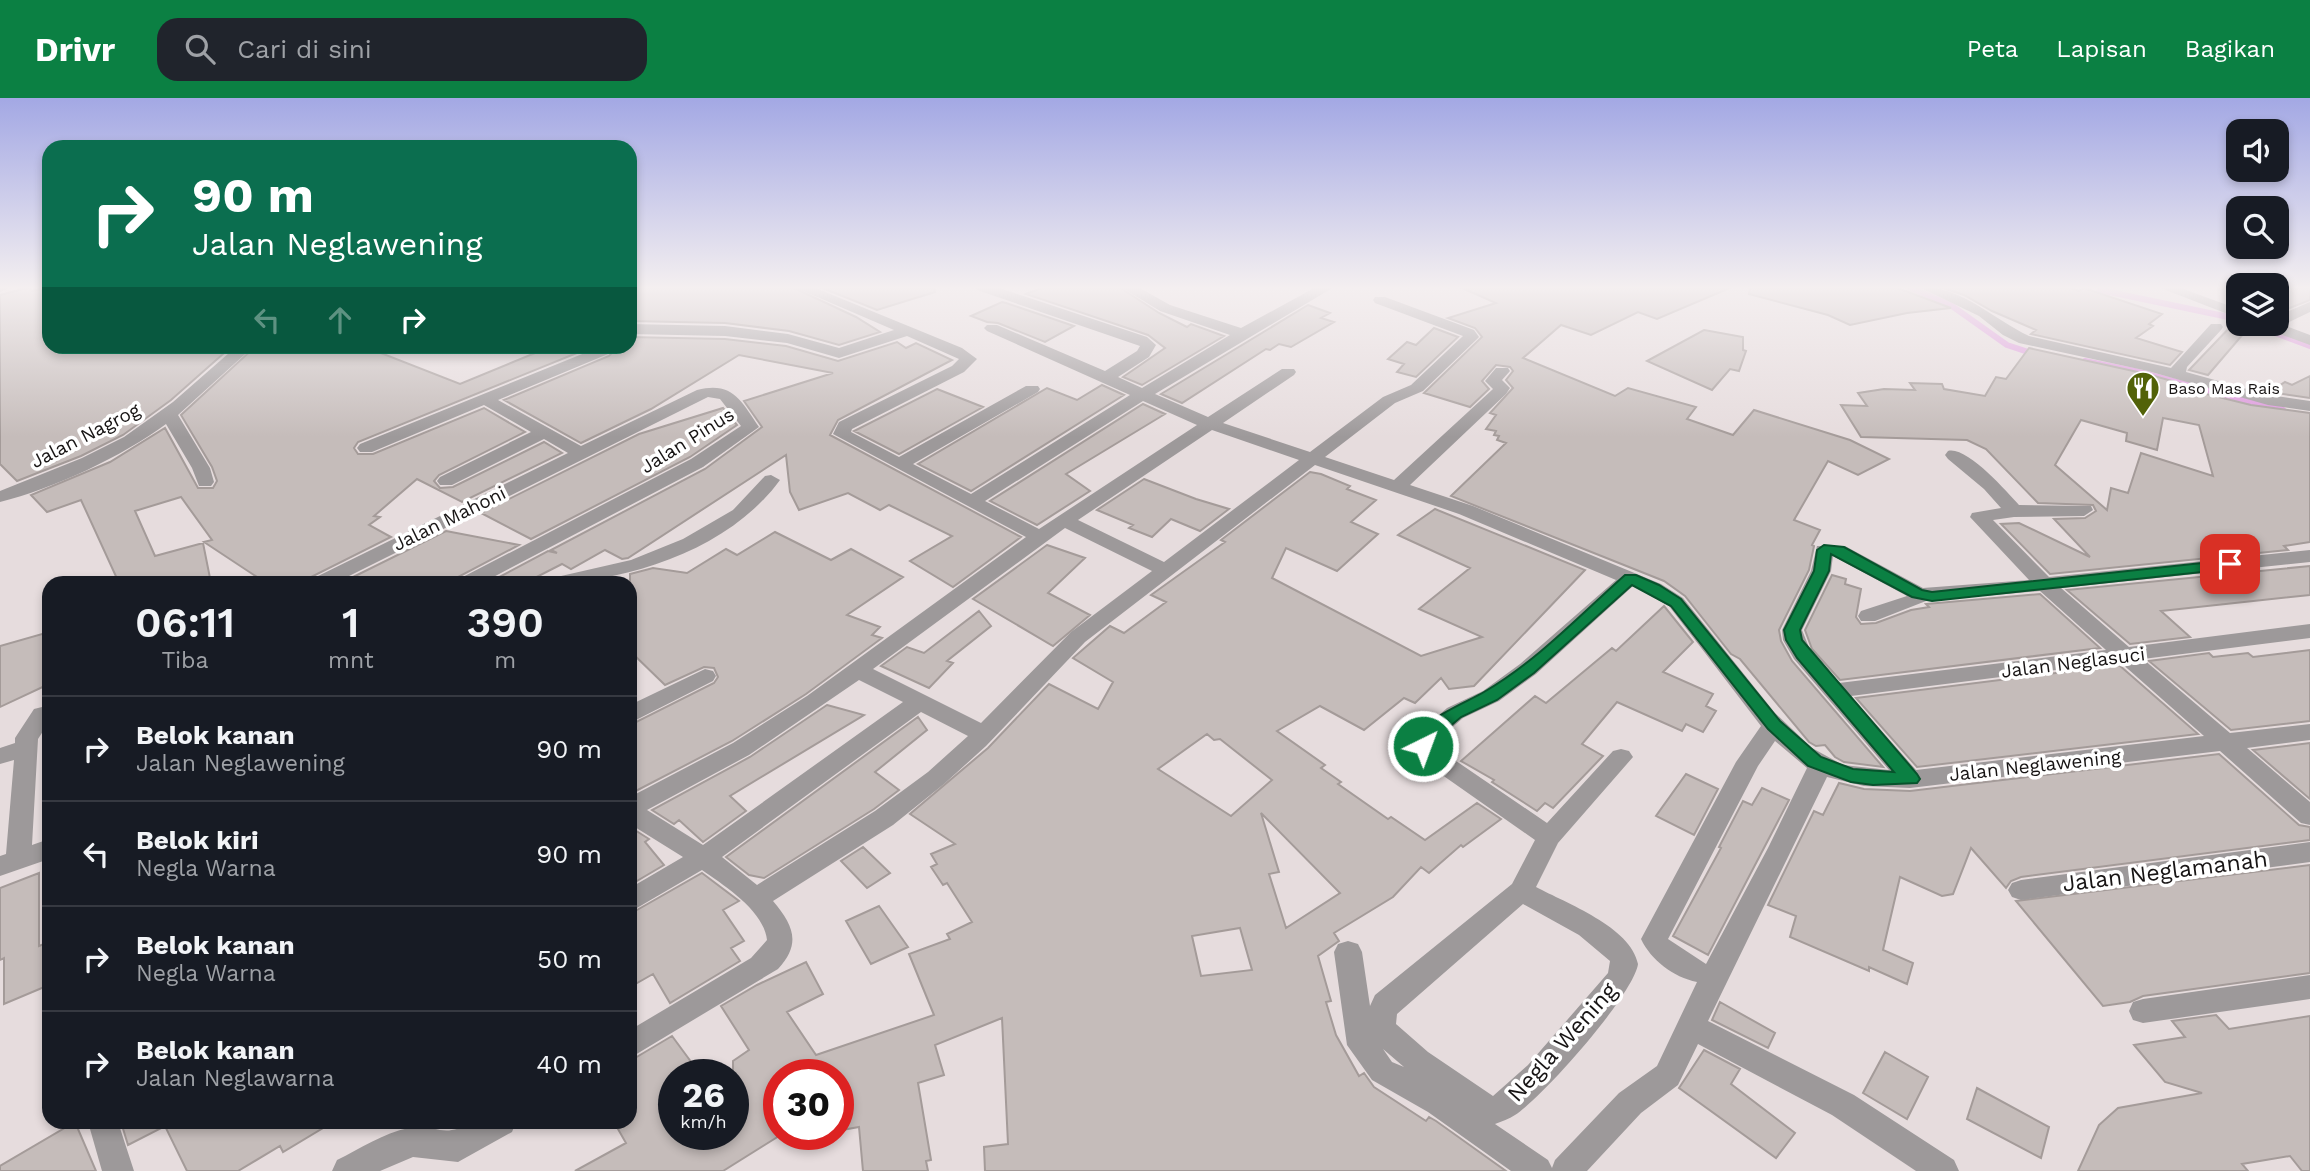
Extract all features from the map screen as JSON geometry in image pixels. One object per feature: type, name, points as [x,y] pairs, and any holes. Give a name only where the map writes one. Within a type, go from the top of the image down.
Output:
[{"type":"street","points":[[776,337],[839,353],[888,337]]},
{"type":"street","points":[[921,337],[970,359],[958,369],[845,426],[842,431],[847,438],[1041,537]]},
{"type":"street","name":"Jalan Neglawening","points":[[1013,337],[1207,423],[1398,486],[1654,588],[1676,602],[1774,725],[1820,765],[1873,779],[1910,779],[2310,732]]},
{"type":"street","points":[[1106,377],[1144,354],[1148,345],[1133,337]]},
{"type":"street","points":[[972,501],[1237,337]]},
{"type":"street","points":[[754,899],[884,818],[936,778],[984,734],[1078,637],[1389,400],[1417,388],[1471,337]]},
{"type":"street","points":[[2017,337],[2024,341],[2178,374],[2268,400],[2310,406]]},
{"type":"street","points":[[2178,374],[2179,366],[2206,337]]},
{"type":"street","name":"Jalan Nagrog","points":[[0,497],[64,473],[117,447],[169,414],[238,354]]},
{"type":"street","points":[[366,448],[596,354]]},
{"type":"street","points":[[1398,486],[1500,391],[1502,388],[1493,381],[1502,371]]},
{"type":"street","points":[[637,806],[741,750],[815,701],[1041,537],[1207,423],[1288,372]]},
{"type":"street","name":"Jalan Pinus","points":[[479,576],[697,463],[751,427],[726,393],[720,389],[712,390],[580,453]]},
{"type":"street","points":[[899,464],[1032,389]]},
{"type":"street","points":[[487,400],[580,453]]},
{"type":"street","points":[[169,414],[201,468],[205,482]]},
{"type":"street","points":[[446,481],[543,433]]},
{"type":"street","name":"Jalan Mahoni","points":[[333,576],[580,453]]},
{"type":"street","points":[[1954,455],[1990,485],[2014,511]]},
{"type":"street","points":[[585,576],[637,564],[690,542],[740,514],[771,480]]},
{"type":"street","points":[[2084,510],[2014,511],[1987,514],[1979,518],[2044,583],[2310,816]]},
{"type":"street","points":[[1065,522],[1166,570]]},
{"type":"street","points":[[1910,779],[1802,654],[1794,640],[1792,630],[1821,571],[1824,550],[1833,549],[1922,595],[1932,596],[2310,556]]},
{"type":"street","points":[[1549,837],[1426,752],[1423,740],[1455,713],[1491,696],[1528,669],[1630,578]]},
{"type":"street","points":[[1868,616],[1914,601],[1922,595]]},
{"type":"street","name":"Jalan Neglasuci","points":[[1835,691],[2310,632]]},
{"type":"street","points":[[856,669],[984,734]]},
{"type":"street","points":[[637,711],[705,676]]},
{"type":"street","points":[[637,897],[704,857],[919,702]]},
{"type":"street","points":[[42,715],[30,729],[9,863],[42,851]]},
{"type":"street","points":[[1696,971],[1659,949],[1654,939],[1748,762],[1774,725]]},
{"type":"street","points":[[0,756],[27,748]]},
{"type":"street","name":"Negla Wening","points":[[1521,891],[1594,932],[1620,953],[1624,965],[1619,980],[1540,1072],[1501,1108],[1492,1111],[1447,1083],[1390,1038],[1382,1028],[1382,1011],[1385,1004],[1521,891],[1549,837],[1621,757]]},
{"type":"street","points":[[1566,1171],[1624,1111],[1631,1099],[1661,1084],[1674,1066],[1709,986],[1796,823],[1820,765]]},
{"type":"street","points":[[637,814],[704,857],[769,911],[778,926],[781,941],[776,951],[761,966],[637,1041]]},
{"type":"street","name":"Jalan Neglamanah","points":[[2021,890],[2310,852]]},
{"type":"street","points":[[1348,952],[1362,1045],[1382,1071],[1438,1102],[1537,1171]]},
{"type":"street","points":[[2143,1011],[2310,987]]},
{"type":"street","points":[[1691,1026],[1843,1105],[1943,1171]]},
{"type":"street","points":[[105,1129],[118,1171]]},
{"type":"street","points":[[348,1171],[399,1145],[414,1142],[458,1147],[489,1129]]},
{"type":"building","points":[[0,337],[42,337],[42,354],[223,354],[171,400],[123,435],[81,456],[17,481],[0,464]]},
{"type":"building","points":[[637,337],[725,339],[786,346],[838,361],[897,342],[906,348],[916,343],[952,360],[838,420],[830,435],[1021,537],[953,587],[910,561],[952,536],[889,505],[880,510],[848,493],[799,510],[790,492],[786,455],[628,558],[622,559],[605,550],[571,569],[562,564],[539,576],[501,576],[548,551],[557,553],[551,550],[705,469],[762,427],[744,401],[833,373],[739,355],[651,409],[581,443],[504,400],[609,356],[637,354]]},
{"type":"building","points":[[811,337],[864,337],[839,345]]},
{"type":"building","points":[[1033,337],[1054,337],[1045,342]]},
{"type":"building","points":[[1151,337],[1222,337],[1142,385],[1123,377],[1165,348]]},
{"type":"building","points":[[1255,337],[1308,337],[1291,347],[1279,344],[1270,350],[1266,349],[1182,403],[1161,394]]},
{"type":"building","points":[[1424,337],[1458,337],[1416,377],[1397,372],[1404,364],[1388,359],[1407,342],[1416,345]]},
{"type":"building","points":[[1482,337],[1547,337],[1523,358],[1615,396],[1628,388],[1696,407],[1687,419],[1733,435],[1754,410],[1850,440],[1889,459],[1858,475],[1828,461],[1794,520],[1820,530],[1812,545],[1814,546],[1809,570],[1779,630],[1781,641],[1792,661],[1883,767],[1844,762],[1835,757],[1825,745],[1816,746],[1809,742],[1740,659],[1731,654],[1685,596],[1664,581],[1451,496],[1506,443],[1497,440],[1499,436],[1494,435],[1496,431],[1486,429],[1496,415],[1490,413],[1513,388],[1506,380],[1513,371],[1510,367],[1496,365],[1482,381],[1489,389],[1470,407],[1424,393]]},
{"type":"building","points":[[1691,337],[1743,337],[1743,350],[1746,351],[1739,371],[1730,369],[1712,390],[1647,361]]},
{"type":"building","points":[[2045,337],[2137,337],[2182,352],[2170,365]]},
{"type":"building","points":[[2221,337],[2241,337],[2208,375],[2189,370]]},
{"type":"building","points":[[2029,348],[2147,374],[2197,388],[2194,391],[2251,405],[2310,413],[2310,542],[2284,546],[2288,550],[2050,574],[2001,524],[2019,523],[2090,557],[2054,519],[2085,518],[2096,511],[2093,505],[2038,503],[1986,449],[1967,440],[1861,437],[1841,405],[1867,406],[1858,393],[1884,389],[1915,390],[1910,383],[1942,384],[1944,389],[1985,396],[1996,377],[2006,379]],"holes":[[[2163,418],[2199,425],[2213,476],[2141,453],[2128,493],[2111,488],[2107,510],[2055,465],[2081,420],[2127,433],[2126,441],[2157,450]]]},
{"type":"building","points":[[247,354],[383,354],[460,384],[533,354],[574,354],[358,442],[354,448],[358,454],[373,454],[484,408],[525,432],[439,475],[434,481],[440,488],[453,487],[544,442],[562,453],[462,502],[417,479],[374,516],[380,517],[369,525],[391,537],[313,576],[255,576],[204,542],[212,540],[181,497],[135,511],[155,556],[203,543],[210,576],[116,576],[81,500],[47,512],[31,495],[110,462],[165,428],[198,488],[213,488],[217,481],[212,467],[181,415]]},
{"type":"building","points":[[2310,376],[2310,398],[2270,392],[2285,382],[2292,385]]},
{"type":"building","points":[[1102,385],[1124,395],[971,491],[918,464],[1047,388],[1077,400]]},
{"type":"building","points":[[937,389],[983,407],[899,454],[854,431]]},
{"type":"building","points":[[1143,404],[1165,414],[1066,474],[1090,491],[1037,525],[990,501]]},
{"type":"building","points":[[723,408],[737,425],[690,457],[531,539],[481,513],[639,434]]},
{"type":"building","points":[[1310,472],[1350,486],[1347,489],[1376,500],[1351,522],[1378,534],[1337,571],[1286,548],[1272,578],[1421,656],[1482,637],[1419,609],[1470,568],[1398,535],[1435,509],[1585,570],[1474,686],[1449,689],[1441,678],[1415,703],[1404,698],[1364,730],[1320,706],[1277,731],[1325,765],[1321,768],[1341,782],[1338,784],[1388,819],[1391,817],[1425,840],[1477,803],[1501,819],[1463,847],[1461,845],[1429,873],[1421,867],[1393,897],[1334,933],[1339,941],[1318,956],[1331,1001],[1326,1002],[1336,1035],[1359,1076],[1364,1073],[1374,1087],[1426,1121],[1429,1117],[1436,1121],[1506,1171],[985,1171],[984,1147],[1008,1144],[1002,1018],[935,1045],[944,1075],[918,1083],[931,1160],[926,1161],[928,1171],[863,1171],[859,1127],[854,1128],[854,1059],[763,1059],[763,1146],[723,1171],[575,1171],[626,1143],[618,1129],[637,1129],[637,1057],[672,1036],[689,1059],[658,1059],[658,1150],[749,1150],[749,1059],[736,1059],[749,1050],[721,1006],[757,985],[806,962],[823,994],[787,1012],[816,1055],[934,1015],[909,954],[950,939],[947,934],[972,922],[947,883],[943,885],[931,867],[937,864],[931,854],[955,844],[910,814],[988,748],[1049,684],[1098,709],[1113,682],[1073,658],[1110,626],[1124,633],[1166,602],[1151,595],[1225,542],[1221,540]],"holes":[[[1207,734],[1214,740],[1220,739],[1272,780],[1231,816],[1158,769]],[[1261,813],[1340,893],[1286,928],[1269,874],[1279,872]],[[1240,928],[1252,970],[1201,976],[1192,936]]]},
{"type":"building","points":[[1144,479],[1229,509],[1200,531],[1171,519],[1152,537],[1129,528],[1133,525],[1097,510]]},
{"type":"building","points":[[446,531],[519,545],[460,576],[355,576]]},
{"type":"building","points":[[775,532],[831,560],[851,549],[903,577],[847,615],[880,627],[872,635],[882,638],[806,694],[732,741],[637,790],[637,722],[714,683],[718,677],[714,668],[704,667],[665,685],[637,658],[637,576],[630,574],[653,568],[687,573],[726,549],[737,555]]},
{"type":"building","points":[[1047,545],[1085,558],[1048,593],[1090,615],[1053,646],[973,599]]},
{"type":"building","points":[[2310,566],[2310,595],[2161,611],[2190,637],[2130,644],[2067,590]]},
{"type":"building","points":[[1832,575],[1846,579],[1845,584],[1861,589],[1856,617],[1861,624],[1876,623],[1911,610],[1929,607],[1926,604],[2040,594],[2100,648],[1840,680],[1812,649],[1805,630]]},
{"type":"building","points":[[1664,606],[1693,642],[1663,672],[1713,694],[1706,706],[1716,711],[1703,732],[1686,724],[1682,731],[1617,702],[1582,744],[1603,756],[1553,808],[1545,803],[1537,811],[1492,782],[1494,780],[1461,761],[1535,696],[1546,703],[1612,648],[1616,651]]},
{"type":"building","points":[[979,611],[991,626],[947,661],[953,663],[929,688],[881,666],[907,647],[924,653]]},
{"type":"building","points":[[42,634],[42,687],[0,707],[0,646]]},
{"type":"building","points":[[2310,650],[2310,721],[2231,730],[2149,661],[2209,653],[2213,657],[2248,653],[2253,657]]},
{"type":"building","points":[[2119,665],[2198,734],[1917,767],[1856,698]]},
{"type":"building","points":[[827,705],[864,715],[730,796],[746,811],[703,842],[679,820],[674,824],[652,810],[750,757]]},
{"type":"building","points":[[918,717],[927,730],[875,772],[899,790],[874,809],[764,878],[749,875],[726,857]]},
{"type":"building","points":[[2310,743],[2310,799],[2253,750]]},
{"type":"building","points":[[2219,754],[2299,825],[2310,827],[2310,840],[2021,877],[2011,881],[2006,888],[1971,848],[1953,894],[1942,896],[1900,877],[1883,950],[1913,963],[1907,984],[1869,967],[1869,971],[1790,937],[1796,916],[1768,905],[1814,811],[1823,815],[1839,783],[1864,789],[1910,791]]},
{"type":"building","points":[[1686,774],[1718,789],[1694,835],[1656,816]]},
{"type":"building","points":[[1762,788],[1789,800],[1708,955],[1673,936],[1721,848],[1719,847],[1743,801],[1752,805]]},
{"type":"building","points":[[637,831],[649,839],[645,842],[664,865],[637,881]]},
{"type":"building","points":[[863,847],[890,873],[867,888],[841,861]]},
{"type":"building","points":[[2310,865],[2310,973],[2143,996],[2130,1002],[2103,1006],[2016,901]]},
{"type":"building","points":[[39,873],[42,988],[4,1004],[4,958],[0,960],[0,888]]},
{"type":"building","points":[[702,873],[739,901],[723,910],[744,941],[731,948],[740,961],[670,1003],[653,974],[637,983],[637,910]]},
{"type":"building","points":[[879,906],[908,947],[871,964],[846,921]]},
{"type":"building","points":[[1720,1002],[1775,1033],[1768,1048],[1712,1020]]},
{"type":"building","points":[[2216,1015],[2229,1029],[2310,1016],[2310,1171],[2302,1171],[2290,1156],[2242,1164],[2248,1171],[2078,1171],[2099,1125],[2118,1108],[2202,1093],[2165,1082],[2134,1045],[2185,1037],[2172,1021]]},
{"type":"building","points":[[1704,1050],[1740,1069],[1731,1084],[1795,1133],[1776,1158],[1679,1088]]},
{"type":"building","points":[[1885,1052],[1928,1077],[1907,1119],[1863,1093]]},
{"type":"building","points":[[1977,1088],[2049,1127],[2041,1158],[1967,1119]]},
{"type":"building","points":[[63,1129],[78,1129],[96,1171],[0,1171],[0,1166]]},
{"type":"building","points":[[123,1129],[159,1129],[128,1145]]},
{"type":"building","points":[[166,1129],[321,1129],[283,1152],[280,1146],[238,1171],[187,1171]]},
{"type":"waterway","points":[[1996,337],[2007,345],[2034,354]]},
{"type":"waterway","points":[[2286,337],[2310,346]]},
{"type":"waterway","points":[[2085,361],[2135,371],[2283,410]]},
{"type":"place","name":"Baso Mas Rais","points":[[2143,418]]},
{"type":"route","points":[[1423,746],[1423,740],[1455,713],[1491,696],[1528,669],[1630,578],[1654,588],[1676,602],[1774,725],[1814,762],[1835,771],[1873,779],[1910,779],[1802,654],[1794,640],[1792,630],[1821,571],[1824,550],[1838,550],[1926,596],[2230,564]]}]
